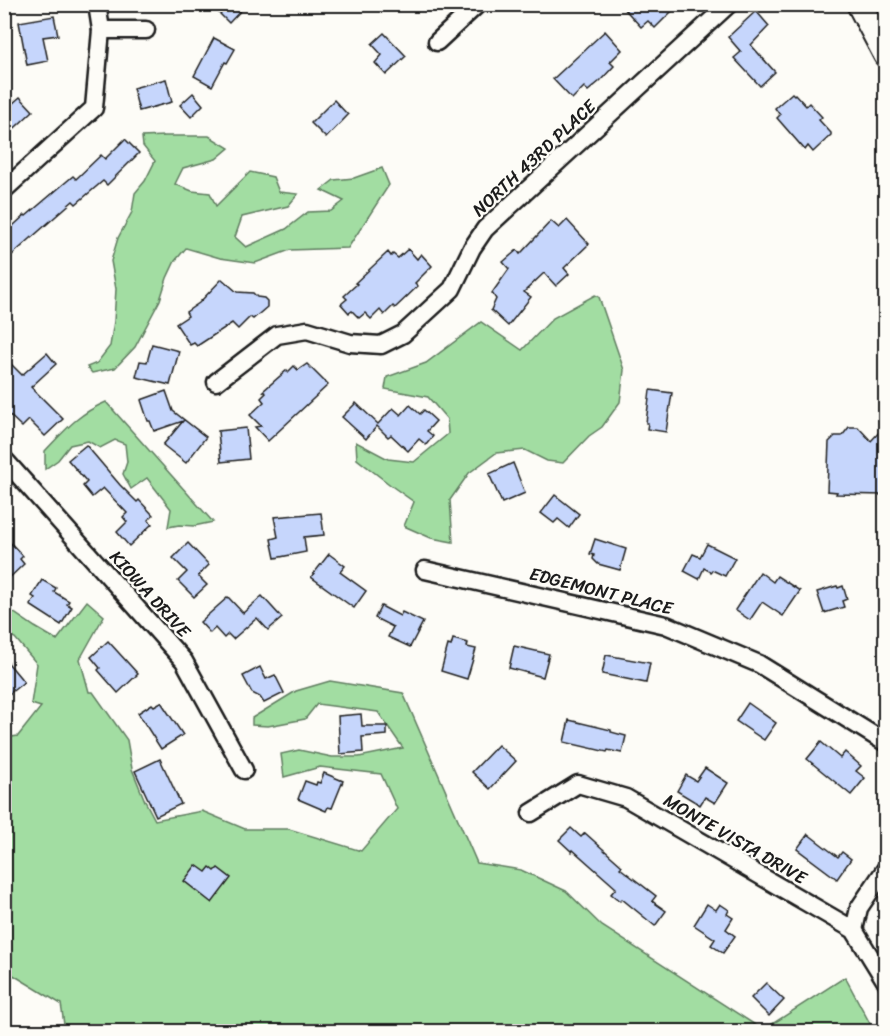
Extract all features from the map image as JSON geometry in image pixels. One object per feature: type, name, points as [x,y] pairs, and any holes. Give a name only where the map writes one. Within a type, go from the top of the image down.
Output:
[{"type":"main road","points":[[859,4],[885,55]]},
{"type":"street","points":[[4,190],[94,108],[101,30],[97,4]]},
{"type":"street","points":[[437,42],[478,4]]},
{"type":"street","name":"NORTH 43RD PLACE","points":[[216,382],[277,335],[307,330],[350,343],[381,345],[403,334],[452,289],[472,248],[485,229],[729,4]]},
{"type":"street","points":[[101,30],[146,30]]},
{"type":"street","name":"KIOWA DRIVE","points":[[4,459],[184,661],[244,770]]},
{"type":"street","name":"EDGEMONT PLACE","points":[[425,570],[666,625],[759,664],[885,743]]},
{"type":"street","name":"MONTE VISTA DRIVE","points":[[531,813],[578,784],[626,798],[854,930]]},
{"type":"street","points":[[885,868],[859,908],[854,930],[885,982]]},
{"type":"green space","points":[[209,136],[229,148],[216,159],[183,168],[175,184],[192,191],[210,193],[216,206],[250,172],[273,177],[279,192],[298,194],[288,206],[242,217],[235,237],[246,247],[286,229],[308,212],[331,211],[344,201],[321,190],[334,180],[354,178],[382,168],[389,185],[348,248],[290,250],[255,263],[220,258],[186,248],[175,261],[160,300],[135,347],[115,368],[92,373],[87,367],[97,363],[110,346],[116,289],[111,261],[118,238],[132,212],[135,193],[145,181],[155,161],[143,146],[142,137]]},
{"type":"green space","points":[[595,295],[599,297],[624,370],[620,402],[602,427],[589,436],[563,463],[547,461],[525,450],[496,453],[469,473],[450,500],[453,542],[431,538],[404,526],[414,502],[357,459],[356,442],[388,459],[414,462],[448,434],[447,419],[428,397],[385,389],[387,377],[426,363],[481,322],[522,350],[553,318]]},
{"type":"green space","points":[[106,402],[213,522],[194,526],[168,527],[171,509],[147,478],[131,489],[123,474],[127,462],[125,444],[115,440],[100,448],[88,441],[70,445],[58,460],[45,469],[45,451],[80,417]]},
{"type":"green space","points":[[87,601],[104,616],[80,659],[89,692],[93,692],[127,740],[132,769],[155,820],[202,811],[245,829],[289,829],[361,851],[397,809],[381,774],[320,767],[284,777],[281,754],[299,750],[332,757],[359,757],[403,748],[378,712],[317,704],[305,719],[268,726],[252,725],[252,718],[296,691],[330,681],[403,693],[477,863],[521,870],[566,891],[602,926],[763,1030],[845,977],[874,1031],[65,1031],[61,1004],[5,970],[5,738],[18,736],[41,707],[31,704],[37,664],[15,638],[5,633],[4,606],[57,640]]},
{"type":"building","points":[[210,4],[247,4],[229,23]]},
{"type":"building","points":[[620,4],[679,4],[655,28],[648,21],[641,27]]},
{"type":"building","points":[[756,11],[769,26],[751,45],[775,72],[760,86],[734,58],[741,52],[728,37]]},
{"type":"building","points":[[54,16],[58,35],[43,37],[48,61],[27,65],[19,22]]},
{"type":"building","points":[[605,31],[622,50],[610,62],[614,66],[600,81],[588,91],[584,87],[572,99],[553,79]]},
{"type":"building","points":[[384,33],[406,56],[386,75],[375,63],[382,55],[372,44]]},
{"type":"building","points":[[214,38],[235,49],[212,86],[194,76]]},
{"type":"building","points":[[166,79],[172,102],[139,111],[133,88]]},
{"type":"building","points":[[193,93],[203,105],[191,117],[180,105]]},
{"type":"building","points":[[792,93],[806,106],[809,103],[822,117],[819,120],[831,133],[813,152],[808,146],[805,150],[777,118],[780,115],[775,108]]},
{"type":"building","points":[[20,97],[33,111],[4,138],[4,111]]},
{"type":"building","points":[[334,100],[348,115],[326,138],[311,123]]},
{"type":"building","points":[[125,139],[139,153],[107,185],[103,181],[76,204],[73,201],[4,262],[4,234],[73,176],[76,179],[101,155],[105,159]]},
{"type":"building","points":[[567,220],[589,244],[564,268],[569,274],[556,286],[544,273],[524,292],[531,297],[508,326],[491,310],[496,299],[492,293],[509,269],[503,262],[517,250],[520,254],[551,221],[559,228]]},
{"type":"building","points":[[408,249],[417,259],[421,254],[432,266],[415,283],[418,286],[395,308],[393,306],[384,315],[380,310],[371,319],[365,313],[359,318],[352,311],[349,313],[341,304],[347,299],[344,296],[357,284],[355,283],[388,252],[391,256],[393,254],[398,258]]},
{"type":"building","points":[[222,279],[237,292],[253,293],[257,297],[264,298],[267,301],[267,307],[253,319],[250,317],[238,329],[232,323],[197,346],[194,343],[190,345],[176,324],[188,316],[186,312],[199,303]]},
{"type":"building","points":[[152,344],[179,351],[170,385],[136,377],[140,361],[147,362]]},
{"type":"building","points":[[47,353],[56,364],[31,387],[63,419],[45,436],[29,420],[22,427],[4,410],[4,357],[22,375]]},
{"type":"building","points":[[307,364],[328,385],[268,441],[255,427],[261,426],[250,415],[264,402],[261,398],[266,393],[263,391],[287,370],[288,372],[294,366],[298,370]]},
{"type":"building","points":[[650,390],[672,393],[666,432],[647,429]]},
{"type":"building","points":[[166,391],[173,411],[206,437],[186,463],[163,445],[183,421],[154,431],[141,400]]},
{"type":"building","points":[[356,403],[378,424],[393,408],[401,415],[410,405],[420,414],[424,410],[436,421],[427,431],[433,436],[426,445],[419,439],[408,451],[377,426],[366,439],[342,417]]},
{"type":"building","points":[[885,426],[885,495],[836,494],[837,492],[827,491],[829,442],[835,436],[842,436],[849,427],[858,427],[871,441]]},
{"type":"building","points":[[246,428],[249,459],[221,462],[218,431]]},
{"type":"building","points":[[86,445],[120,485],[153,515],[148,520],[152,524],[129,546],[117,532],[127,522],[123,517],[127,513],[103,488],[92,497],[83,486],[87,482],[68,460]]},
{"type":"building","points":[[513,463],[525,493],[502,503],[489,474]]},
{"type":"building","points":[[555,495],[579,514],[569,528],[558,519],[554,523],[541,513]]},
{"type":"building","points":[[321,513],[324,535],[304,537],[306,552],[275,558],[271,539],[278,537],[274,517]]},
{"type":"building","points":[[4,536],[23,556],[20,559],[24,564],[4,583]]},
{"type":"building","points":[[595,539],[626,549],[620,570],[598,564],[593,559],[594,555],[590,554]]},
{"type":"building","points":[[188,543],[209,565],[198,576],[207,585],[194,597],[178,581],[187,572],[173,558]]},
{"type":"building","points":[[707,544],[735,558],[725,576],[704,568],[699,579],[684,571],[693,554],[700,557]]},
{"type":"building","points":[[329,554],[345,566],[340,572],[366,591],[354,608],[311,577]]},
{"type":"building","points":[[760,572],[773,582],[777,576],[800,591],[783,616],[762,602],[750,620],[735,610]]},
{"type":"building","points":[[42,580],[56,588],[54,592],[69,601],[67,604],[72,607],[61,625],[30,605],[35,598],[32,596]]},
{"type":"building","points":[[837,586],[838,588],[843,586],[847,599],[842,601],[844,607],[824,613],[817,592]]},
{"type":"building","points":[[262,596],[282,618],[268,630],[257,618],[233,639],[228,634],[224,638],[215,628],[210,633],[200,622],[228,597],[243,613]]},
{"type":"building","points":[[381,606],[400,616],[402,612],[423,622],[410,647],[388,637],[393,627],[375,618]]},
{"type":"building","points":[[453,639],[468,643],[467,647],[476,649],[467,679],[441,671],[448,645],[451,646]]},
{"type":"building","points":[[108,641],[138,674],[118,693],[98,670],[100,668],[91,657]]},
{"type":"building","points":[[514,646],[549,654],[543,677],[509,668]]},
{"type":"building","points":[[606,655],[650,663],[646,683],[602,674]]},
{"type":"building","points":[[4,658],[24,682],[4,698]]},
{"type":"building","points":[[260,667],[266,679],[275,675],[284,693],[264,703],[260,697],[252,693],[243,676]]},
{"type":"building","points":[[161,702],[183,735],[161,749],[138,713],[152,704],[154,706]]},
{"type":"building","points":[[748,703],[776,723],[764,740],[736,721]]},
{"type":"building","points":[[361,714],[362,726],[387,726],[387,735],[362,737],[363,752],[340,754],[338,716]]},
{"type":"building","points":[[569,720],[626,736],[622,753],[608,750],[607,752],[564,742]]},
{"type":"building","points":[[821,742],[840,758],[845,752],[861,766],[856,771],[865,778],[851,795],[807,759]]},
{"type":"building","points":[[498,745],[516,761],[490,789],[472,772]]},
{"type":"building","points":[[160,759],[181,804],[156,816],[135,771]]},
{"type":"building","points":[[705,768],[728,783],[715,803],[705,797],[700,805],[677,791],[686,775],[696,781]]},
{"type":"building","points":[[324,773],[343,781],[332,808],[328,807],[326,811],[298,799],[305,781],[316,785],[317,782],[320,783]]},
{"type":"building","points":[[571,828],[581,837],[585,833],[622,866],[620,868],[656,896],[652,901],[666,911],[655,926],[622,899],[620,901],[611,894],[616,888],[559,840]]},
{"type":"building","points":[[808,834],[838,857],[842,852],[851,859],[837,879],[797,849]]},
{"type":"building","points":[[196,865],[206,872],[210,867],[215,871],[218,868],[231,878],[212,903],[184,881]]},
{"type":"building","points":[[707,904],[716,910],[720,904],[729,910],[727,914],[733,918],[726,929],[735,936],[723,953],[711,945],[715,939],[694,925]]},
{"type":"building","points":[[766,983],[784,1000],[769,1016],[751,998]]}]
